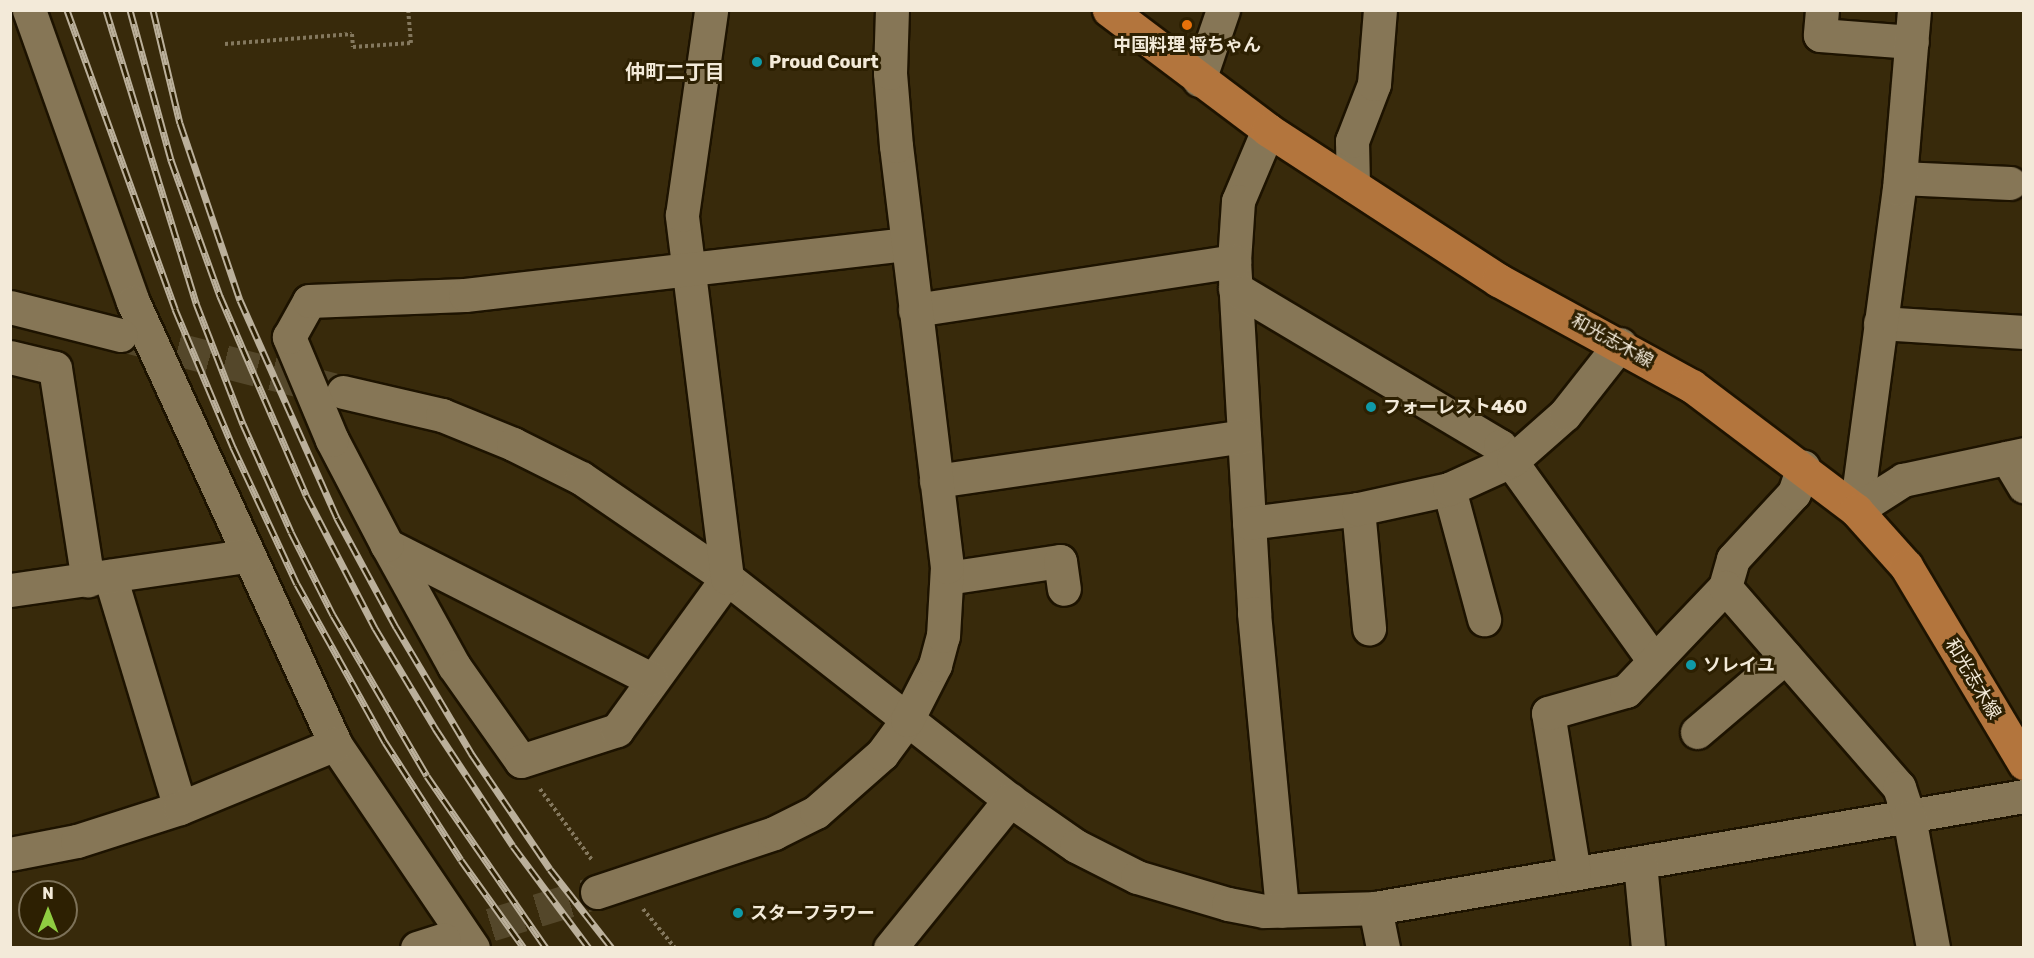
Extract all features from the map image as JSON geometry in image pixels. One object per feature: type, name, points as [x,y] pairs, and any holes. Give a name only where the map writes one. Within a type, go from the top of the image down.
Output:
[{"type":"main road","name":"和光志木線","points":[[1109,10],[1268,130],[1498,280],[1620,344],[1692,386],[1803,467],[1856,510],[1906,566],[2024,763]]},
{"type":"street","points":[[29,10],[133,302],[246,556],[335,744],[445,945]]},
{"type":"street","points":[[711,10],[682,215],[688,268],[727,578],[651,679],[616,730],[520,761],[454,666],[387,546],[332,440],[289,337],[309,301],[465,296],[688,268],[907,244]]},
{"type":"street","points":[[597,879],[774,833],[816,812],[882,754],[907,720],[935,665],[943,636],[947,578],[907,244],[890,73],[892,10]]},
{"type":"street","points":[[1199,80],[1223,10]]},
{"type":"street","points":[[1353,185],[1352,141],[1374,84],[1380,10]]},
{"type":"street","points":[[1822,10],[1820,35],[1913,26],[1900,178],[1856,510]]},
{"type":"street","points":[[1268,130],[1238,201],[1234,274],[1249,523],[1282,911]]},
{"type":"street","points":[[1900,178],[2010,183]]},
{"type":"street","points":[[915,310],[1234,274],[1500,446],[1513,460],[1654,661]]},
{"type":"street","points":[[10,307],[121,335]]},
{"type":"street","points":[[1880,323],[2024,332]]},
{"type":"street","points":[[1249,523],[1358,509],[1449,489],[1513,460],[1565,414],[1620,344]]},
{"type":"street","points":[[10,357],[56,368],[99,578],[180,808]]},
{"type":"street","points":[[343,392],[442,415],[513,444],[581,478],[727,578],[1010,800],[1076,846],[1137,877],[1228,903],[1282,911],[1375,908],[1909,817],[1998,798],[2024,796]]},
{"type":"street","points":[[936,481],[1244,436]]},
{"type":"street","points":[[1856,510],[1903,480],[2015,456],[2024,486]]},
{"type":"street","points":[[1574,873],[1548,713],[1626,691],[1725,587],[1733,559],[1794,493],[1803,467]]},
{"type":"street","points":[[1449,489],[1484,619]]},
{"type":"street","points":[[1358,509],[1369,628]]},
{"type":"street","points":[[387,546],[651,679]]},
{"type":"street","points":[[10,590],[246,556]]},
{"type":"street","points":[[947,578],[1060,561],[1064,589]]},
{"type":"street","points":[[1725,587],[1899,787],[1909,817],[1933,948]]},
{"type":"street","points":[[1697,732],[1785,657]]},
{"type":"street","points":[[10,855],[77,841],[180,808],[335,744]]},
{"type":"street","points":[[890,948],[1010,800]]},
{"type":"street","points":[[1640,863],[1648,948]]},
{"type":"street","points":[[1375,908],[1383,948]]},
{"type":"path","points":[[225,44],[352,34],[353,47],[411,43],[408,10]]},
{"type":"path","points":[[520,761],[597,879]]},
{"type":"path","points":[[640,907],[675,948]]},
{"type":"tunnel","points":[[130,337],[333,389]]},
{"type":"tunnel","points":[[444,939],[597,892]]},
{"type":"railway","points":[[67,10],[175,309],[233,447],[297,584],[385,742],[461,860],[524,948]]},
{"type":"railway","points":[[106,10],[196,303],[243,424],[291,532],[333,615],[427,776],[546,948]]},
{"type":"railway","points":[[130,10],[171,160],[220,296],[306,495],[375,628],[435,728],[513,846],[589,948]]},
{"type":"railway","points":[[153,10],[180,123],[240,300],[337,518],[396,627],[471,753],[550,869],[612,948]]},
{"type":"place","name":"中国料理 将ちゃん","points":[[1187,25]]},
{"type":"place","name":"Proud Court","points":[[757,62]]},
{"type":"place","name":"フォーレスト460","points":[[1371,407]]},
{"type":"place","name":"ソレイユ","points":[[1691,665]]},
{"type":"place","name":"スターフラワー","points":[[738,913]]},
{"type":"district","name":"仲町二丁目","points":[[675,72]]}]
